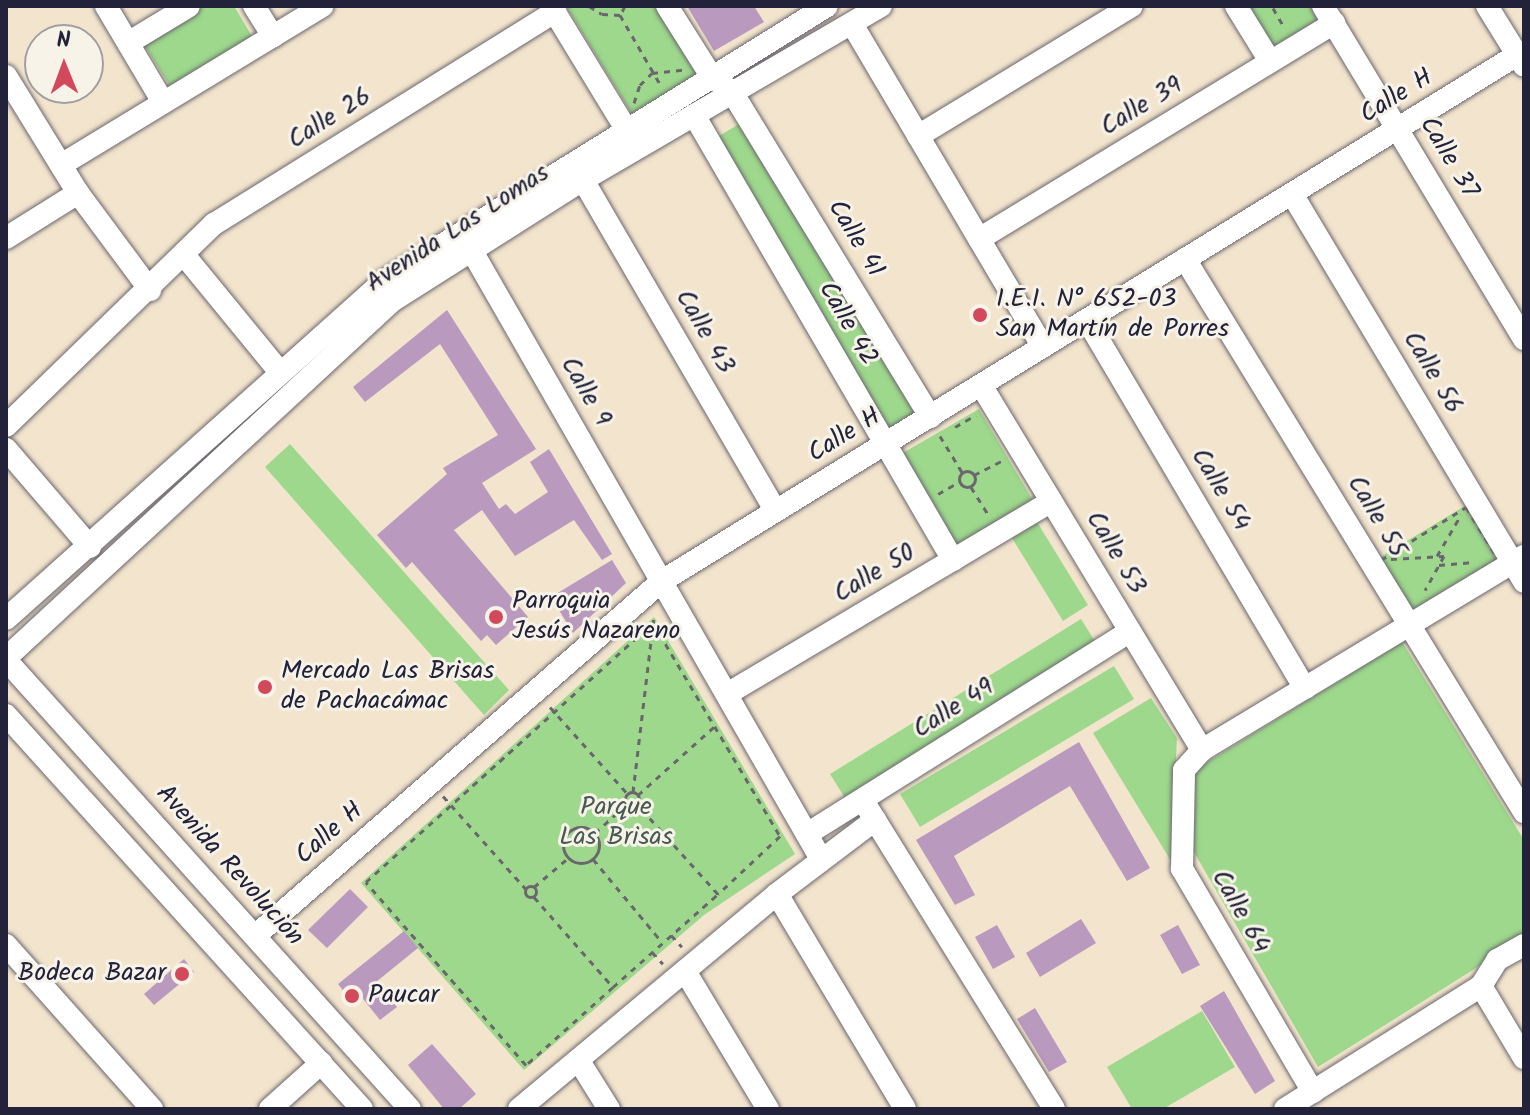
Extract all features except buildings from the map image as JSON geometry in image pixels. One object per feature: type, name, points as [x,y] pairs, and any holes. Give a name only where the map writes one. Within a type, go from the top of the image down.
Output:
[{"type":"street","points":[[106,6],[163,102]]},
{"type":"street","points":[[128,43],[189,6]]},
{"type":"street","points":[[254,6],[273,36]]},
{"type":"street","points":[[61,165],[322,6]]},
{"type":"street","points":[[667,6],[702,75],[732,92]]},
{"type":"street","name":"Avenida Las Lomas","points":[[6,659],[392,301],[466,241],[670,101],[702,75],[827,6]]},
{"type":"street","name":"Avenida Las Lomas","points":[[6,619],[90,547],[279,371],[384,281],[583,180],[881,6]]},
{"type":"street","points":[[918,136],[1132,6]]},
{"type":"street","points":[[1236,6],[1270,61]]},
{"type":"street","points":[[1487,6],[1521,61]]},
{"type":"street","points":[[553,9],[626,129]]},
{"type":"street","name":"Calle 26","points":[[6,426],[150,290],[214,224],[553,9]]},
{"type":"street","name":"Calle 39","points":[[979,239],[1270,61],[1328,15]]},
{"type":"street","name":"Calle 37","points":[[1328,15],[1524,339]]},
{"type":"street","points":[[852,24],[1043,347]]},
{"type":"street","name":"Calle H","points":[[255,936],[662,581],[884,445],[935,426],[981,385],[1398,129],[1521,61]]},
{"type":"street","points":[[9,89],[78,193],[150,290]]},
{"type":"street","name":"Calle 41","points":[[732,92],[935,426]]},
{"type":"street","name":"Calle 42","points":[[694,115],[953,560]]},
{"type":"street","name":"Calle 43","points":[[583,180],[776,511]]},
{"type":"street","points":[[6,238],[78,193]]},
{"type":"street","name":"Calle 56","points":[[1292,194],[1471,504],[1520,567]]},
{"type":"street","name":"Calle 9","points":[[466,241],[821,859]]},
{"type":"street","points":[[184,255],[279,371]]},
{"type":"street","name":"Calle 55","points":[[1185,259],[1376,561],[1522,806]]},
{"type":"street","name":"Calle 54","points":[[1087,320],[1305,688]]},
{"type":"street","name":"Calle 53","points":[[981,385],[1202,750]]},
{"type":"street","points":[[6,449],[90,547]]},
{"type":"street","name":"Calle 50","points":[[731,701],[953,560],[1051,502]]},
{"type":"street","points":[[1202,750],[1305,688],[1409,619],[1520,567]]},
{"type":"street","name":"Calle 49","points":[[807,834],[1130,631]]},
{"type":"street","name":"Avenida Revolución","points":[[6,659],[410,1109]]},
{"type":"street","points":[[6,715],[362,1109]]},
{"type":"street","name":"Calle 64","points":[[1202,750],[1184,770],[1182,869],[1313,1092]]},
{"type":"street","points":[[862,799],[1050,1108]]},
{"type":"street","points":[[519,1109],[777,894],[875,820]]},
{"type":"street","points":[[777,894],[905,1109]]},
{"type":"street","points":[[6,945],[152,1109]]},
{"type":"street","points":[[1285,1109],[1481,986],[1497,960],[1524,945]]},
{"type":"street","points":[[685,971],[768,1109]]},
{"type":"street","points":[[1481,986],[1524,1058]]},
{"type":"street","points":[[579,1061],[609,1109]]},
{"type":"street","points":[[270,1109],[321,1063]]},
{"type":"path","points":[[589,6],[620,15],[670,101]]},
{"type":"path","points":[[620,15],[625,6]]},
{"type":"path","points":[[1264,6],[1276,6]]},
{"type":"path","points":[[686,63],[702,75]]},
{"type":"path","points":[[626,97],[634,110],[644,104]]},
{"type":"path","points":[[935,426],[977,414],[983,425]]},
{"type":"path","points":[[929,442],[935,426]]},
{"type":"path","points":[[935,426],[962,472],[974,475],[1004,459]]},
{"type":"path","points":[[997,448],[1010,470]]},
{"type":"path","points":[[932,498],[959,482],[962,472]]},
{"type":"path","points":[[971,487],[974,475]]},
{"type":"path","points":[[959,482],[971,487],[994,524]]},
{"type":"path","points":[[1437,556],[1471,504]]},
{"type":"path","points":[[1376,561],[1471,504]]},
{"type":"path","points":[[1409,619],[1498,559],[1471,504]]},
{"type":"path","points":[[1376,561],[1444,556],[1409,619]]},
{"type":"path","points":[[1376,561],[1409,619]]},
{"type":"path","points":[[633,792],[653,623],[662,581]]},
{"type":"path","points":[[653,623],[780,836],[526,1065],[366,882],[653,623]]},
{"type":"path","points":[[535,692],[627,793],[627,804]]},
{"type":"path","points":[[637,804],[638,795],[716,725],[731,701]]},
{"type":"path","points":[[431,783],[526,889],[527,895],[534,897],[613,987]]},
{"type":"path","points":[[627,793],[638,795]]},
{"type":"path","points":[[595,833],[627,804],[637,804],[718,894]]},
{"type":"path","points":[[587,827],[595,833],[600,845],[593,859],[579,863],[568,858],[563,847],[570,831],[587,827]]},
{"type":"path","points":[[526,889],[534,887],[568,858]]},
{"type":"path","points":[[593,859],[663,942]]},
{"type":"path","points":[[534,887],[534,897]]},
{"type":"green space","points":[[204,6],[234,6],[253,38],[171,88],[143,43]]},
{"type":"green space","points":[[566,6],[656,6],[698,74],[632,114]]},
{"type":"green space","points":[[1245,6],[1315,6],[1325,23],[1273,54]]},
{"type":"green space","points":[[744,121],[920,410],[889,428],[714,139]]},
{"type":"green space","points":[[979,409],[1035,504],[957,550],[901,454]]},
{"type":"green space","points":[[290,444],[509,690],[484,715],[265,467]]},
{"type":"green space","points":[[1468,504],[1502,560],[1411,616],[1377,559]]},
{"type":"green space","points":[[1037,522],[1088,605],[1063,621],[1012,538]]},
{"type":"green space","name":"Parque Las Brisas","points":[[654,617],[795,854],[704,915],[524,1070],[361,883]]},
{"type":"green space","points":[[1081,619],[1096,643],[845,798],[830,774]]},
{"type":"green space","points":[[1402,642],[1524,840],[1524,938],[1318,1067],[1191,847],[1193,771]]},
{"type":"green space","points":[[1114,666],[1134,699],[920,827],[900,794]]},
{"type":"green space","points":[[1151,698],[1177,738],[1171,861],[1093,733]]},
{"type":"green space","points":[[1202,1011],[1235,1067],[1163,1109],[1132,1109],[1107,1067]]},
{"type":"place","name":"I.E.I. N° 652-03 San Martín de Porres","points":[[980,315]]},
{"type":"place","name":"Parroquia Jesús Nazareno","points":[[496,617]]},
{"type":"place","name":"Mercado Las Brisas de Pachacámac","points":[[265,687]]},
{"type":"place","name":"Bodeca Bazar","points":[[182,974]]},
{"type":"place","name":"Paucar","points":[[352,996]]}]
